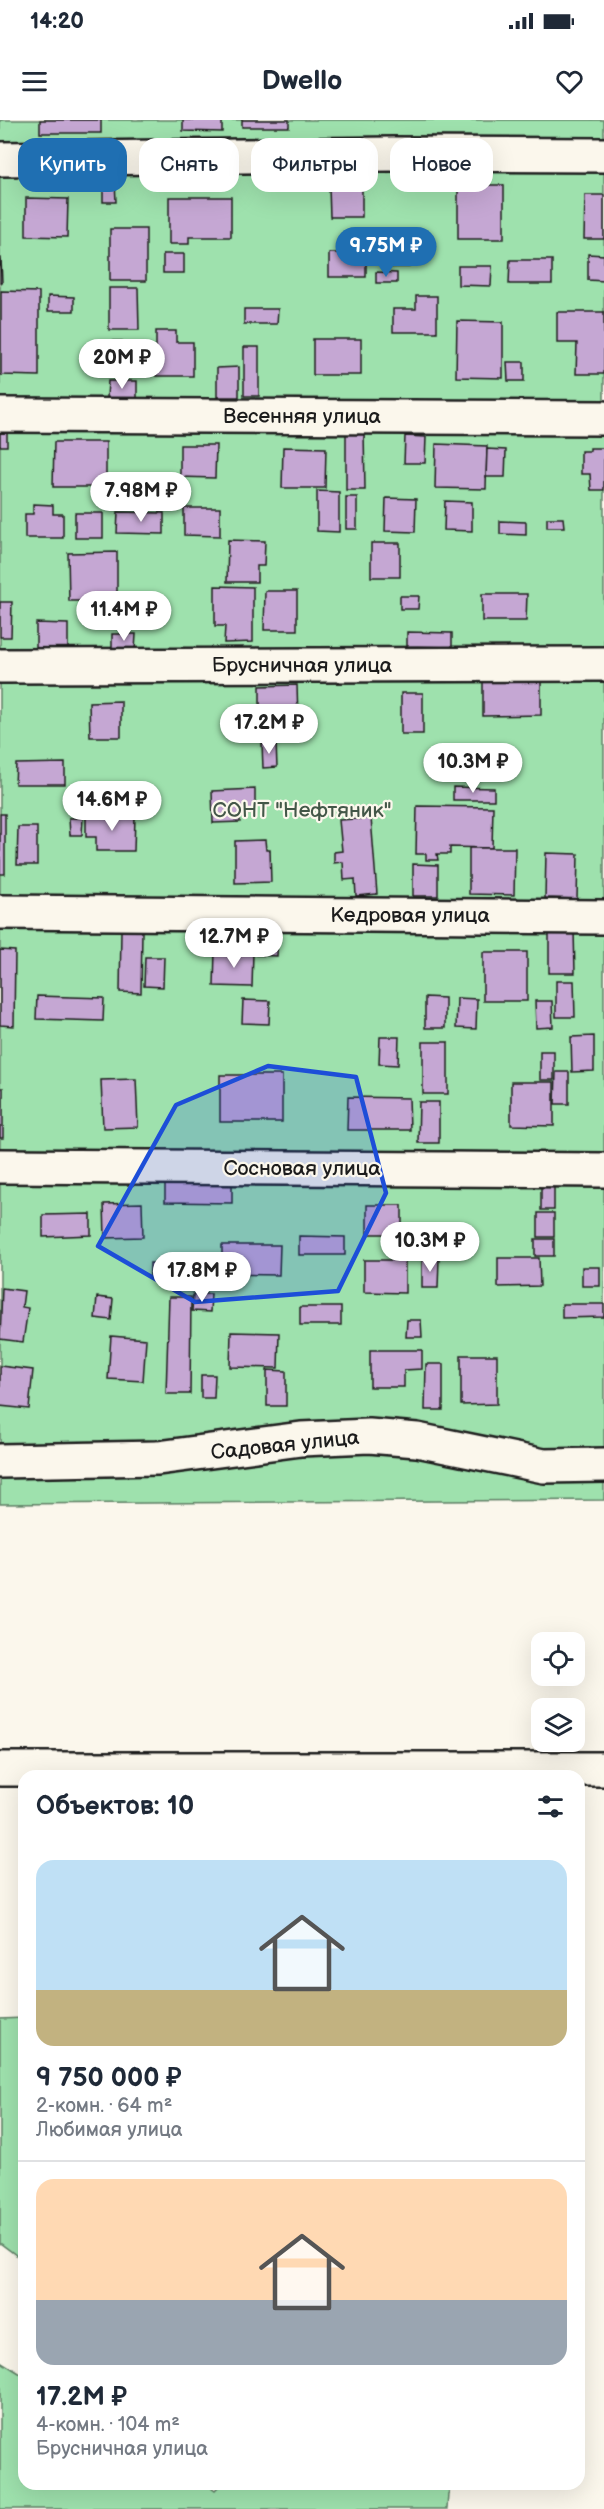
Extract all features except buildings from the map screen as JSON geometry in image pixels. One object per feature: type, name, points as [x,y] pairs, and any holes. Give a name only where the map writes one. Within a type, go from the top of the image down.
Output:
[{"type":"street","points":[[0,159],[393,154],[604,155]]},
{"type":"street","name":"Весенняя улица","points":[[0,415],[604,418]]},
{"type":"street","name":"Брусничная улица","points":[[0,666],[604,664]]},
{"type":"street","name":"Кедровая улица","points":[[0,912],[604,917]]},
{"type":"street","name":"Сосновая улица","points":[[0,1166],[604,1170]]},
{"type":"street","name":"Садовая улица","points":[[0,1461],[158,1458],[301,1439],[369,1436],[417,1440],[544,1466],[604,1465]]},
{"type":"street","points":[[0,1769],[604,1769]]},
{"type":"highlighted area","points":[[268,1066],[356,1077],[386,1193],[338,1291],[195,1302],[98,1246],[176,1105]]},
{"type":"green space","name":"СОНТ \"Нефтяник\"","points":[[0,120],[604,120],[604,1500],[0,1504]]},
{"type":"green space","points":[[18,2018],[18,2256],[0,2243],[0,2019]]},
{"type":"green space","points":[[0,2361],[18,2372],[18,2490],[450,2490],[447,2509],[0,2509]]}]
